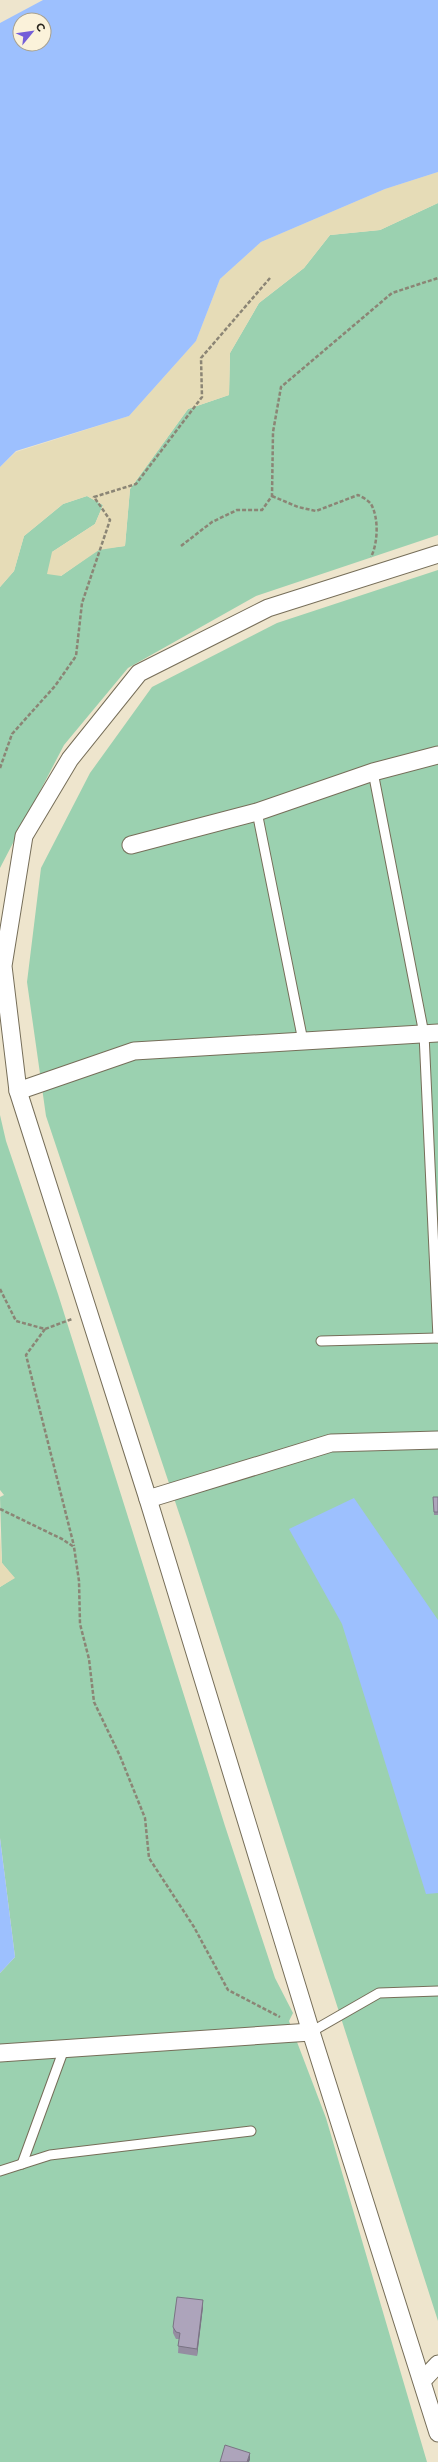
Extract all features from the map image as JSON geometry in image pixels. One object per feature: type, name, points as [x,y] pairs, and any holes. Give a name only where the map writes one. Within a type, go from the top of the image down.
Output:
[{"type":"street","points":[[438,554],[268,608],[139,673],[70,759],[24,836],[3,966],[18,1091],[148,1499],[311,2032],[438,2433]]},
{"type":"street","points":[[131,845],[257,812],[373,772],[438,755]]},
{"type":"street","points":[[18,1091],[134,1051],[431,1033]]},
{"type":"street","points":[[148,1499],[331,1443],[438,1440]]},
{"type":"street","points":[[0,2053],[311,2032]]},
{"type":"street","points":[[422,2380],[438,2364]]},
{"type":"lane","points":[[321,1341],[438,1338],[431,1033],[373,772]]},
{"type":"lane","points":[[257,812],[303,1041]]},
{"type":"lane","points":[[311,2032],[379,1993],[438,1991]]},
{"type":"lane","points":[[22,2164],[64,2049]]},
{"type":"lane","points":[[0,2171],[50,2155],[251,2131]]},
{"type":"path","points":[[0,768],[12,734],[55,686],[76,656],[82,603],[110,520],[94,497],[136,484],[202,397],[201,358],[270,278]]},
{"type":"path","points":[[181,546],[212,522],[237,510],[262,510],[272,496],[273,432],[281,387],[392,293],[438,278]]},
{"type":"path","points":[[272,496],[298,507],[316,511],[358,495],[370,503],[375,516],[375,549],[361,579]]},
{"type":"path","points":[[0,1289],[16,1321],[45,1329]]},
{"type":"path","points":[[89,1313],[45,1329],[26,1355],[74,1547],[79,1581],[80,1624],[89,1659],[94,1702],[120,1756],[145,1818],[149,1858],[194,1927],[228,1990],[284,2019]]},
{"type":"path","points":[[0,1509],[62,1539],[74,1547]]},
{"type":"green space","points":[[438,203],[438,535],[256,596],[128,668],[64,745],[0,868],[0,587],[14,571],[24,536],[63,504],[87,496],[103,505],[95,524],[52,552],[61,576],[99,549],[125,546],[130,489],[188,409],[229,395],[230,353],[259,303],[304,268],[330,235],[380,230]]},
{"type":"green space","points":[[438,570],[438,2321],[187,1537],[46,1116],[27,982],[41,868],[90,773],[152,687],[277,623]]},
{"type":"green space","points":[[0,1115],[6,1141],[58,1294],[225,1826],[275,1978],[293,2013],[289,2021],[326,2118],[427,2462],[0,2462],[0,1973],[15,1957],[0,1838],[0,1587],[14,1578],[2,1563],[0,1497],[4,1495],[0,1490]]},
{"type":"sand","points":[[438,172],[438,203],[380,230],[330,235],[304,268],[259,303],[230,353],[229,395],[188,409],[130,489],[125,546],[99,550],[61,576],[47,574],[52,552],[95,524],[103,505],[87,496],[63,504],[24,536],[14,571],[0,587],[0,467],[16,452],[129,416],[196,341],[220,279],[261,242],[385,189]]},
{"type":"sand","points":[[0,1532],[2,1563],[15,1578],[0,1587]]},
{"type":"water","points":[[43,0],[438,0],[438,172],[385,189],[261,242],[220,279],[196,341],[129,416],[16,451],[0,467],[0,23],[12,17],[12,52],[52,52],[52,12],[21,12]]},
{"type":"water","points":[[354,1498],[438,1620],[438,1893],[426,1894],[342,1624],[289,1529]]},
{"type":"water","points":[[0,1838],[15,1957],[0,1973]]},
{"type":"building","points":[[433,1497],[438,1497],[438,1512],[434,1512]]},
{"type":"building","points":[[177,2297],[203,2300],[197,2349],[178,2346],[180,2333],[176,2332],[173,2327]]},
{"type":"building","points":[[225,2445],[250,2453],[247,2462],[220,2462]]}]
